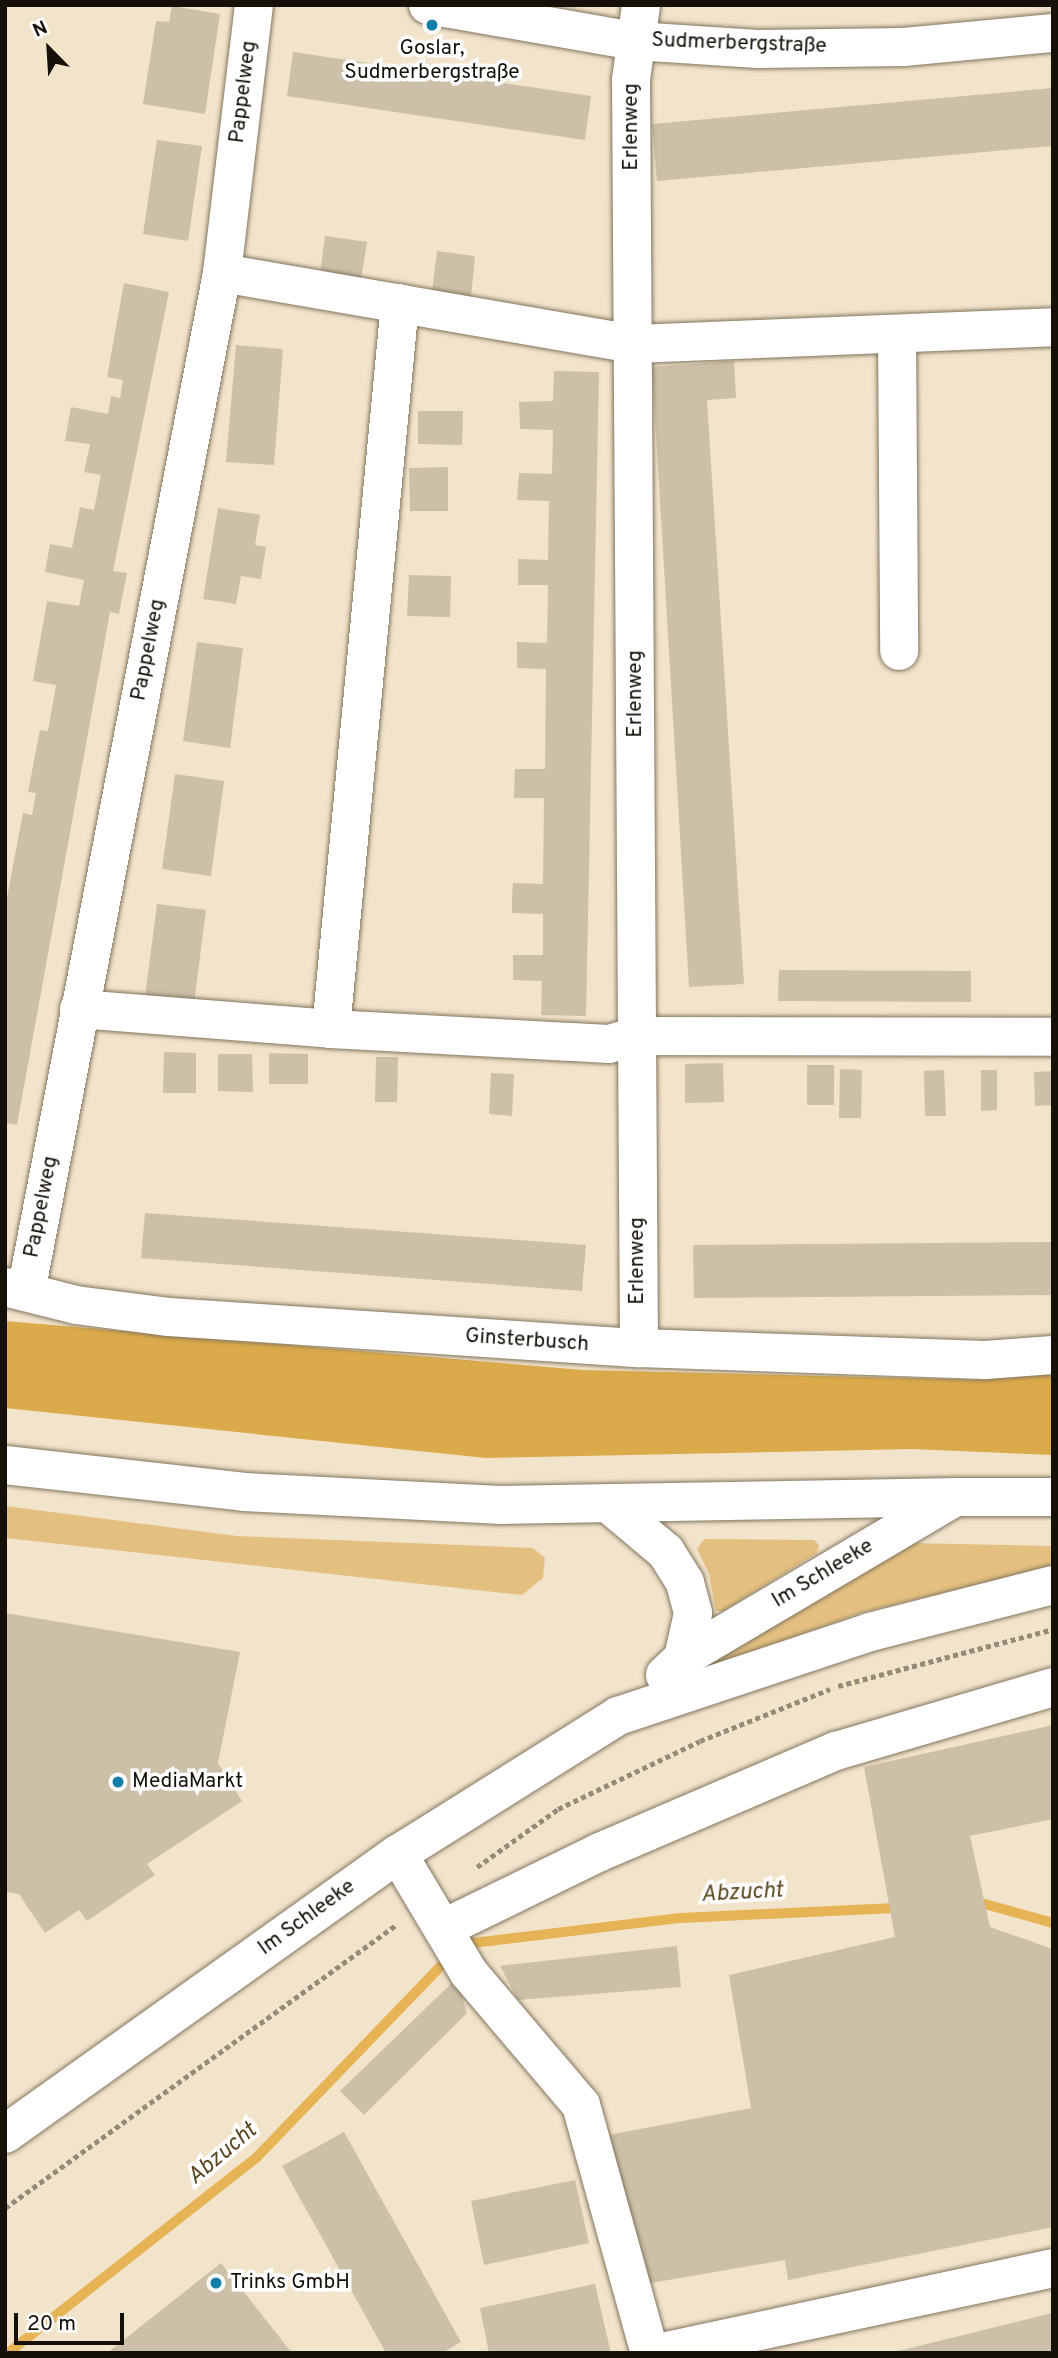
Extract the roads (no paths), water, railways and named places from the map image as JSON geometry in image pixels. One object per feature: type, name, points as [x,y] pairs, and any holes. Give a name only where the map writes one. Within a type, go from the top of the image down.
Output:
[{"type":"main road","name":"Pappelweg","points":[[16,1290],[79,1009],[222,273],[254,5]]},
{"type":"main road","name":"Sudmerbergstraße","points":[[428,5],[638,23],[758,49],[904,47],[1053,33]]},
{"type":"main road","name":"Erlenweg","points":[[638,23],[631,80],[635,344],[639,1348]]},
{"type":"main road","points":[[222,273],[635,344],[1053,327]]},
{"type":"main road","points":[[331,1030],[400,303]]},
{"type":"main road","points":[[897,334],[898,651]]},
{"type":"main road","points":[[79,1009],[331,1030],[609,1044],[637,1036],[1053,1037]]},
{"type":"main road","name":"Ginsterbusch","points":[[16,1290],[76,1305],[169,1317],[639,1348],[985,1360],[1053,1355]]},
{"type":"main road","points":[[5,1465],[297,1495],[610,1505],[1053,1497]]},
{"type":"main road","name":"Im Schleeke","points":[[5,2134],[398,1854],[618,1716],[683,1658],[955,1497]]},
{"type":"main road","points":[[610,1505],[666,1552],[685,1584],[693,1613],[683,1658]]},
{"type":"main road","name":"Im Schleeke","points":[[618,1716],[870,1632],[1053,1585]]},
{"type":"main road","points":[[444,1928],[600,1852],[836,1751],[1053,1686]]},
{"type":"main road","points":[[398,1854],[469,1973],[581,2105],[650,2353]]},
{"type":"main road","points":[[657,2353],[1053,2268]]},
{"type":"waterway","name":"Abzucht","points":[[985,1904],[1053,1923]]},
{"type":"waterway","name":"Abzucht","points":[[473,1943],[681,1918],[890,1908]]},
{"type":"waterway","name":"Abzucht","points":[[8,2353],[256,2158],[443,1964]]},
{"type":"place","name":"Goslar, Sudmerbergstraße","points":[[432,25]]},
{"type":"place","name":"MediaMarkt","points":[[118,1782]]},
{"type":"place","name":"Trinks GmbH","points":[[216,2283]]}]
